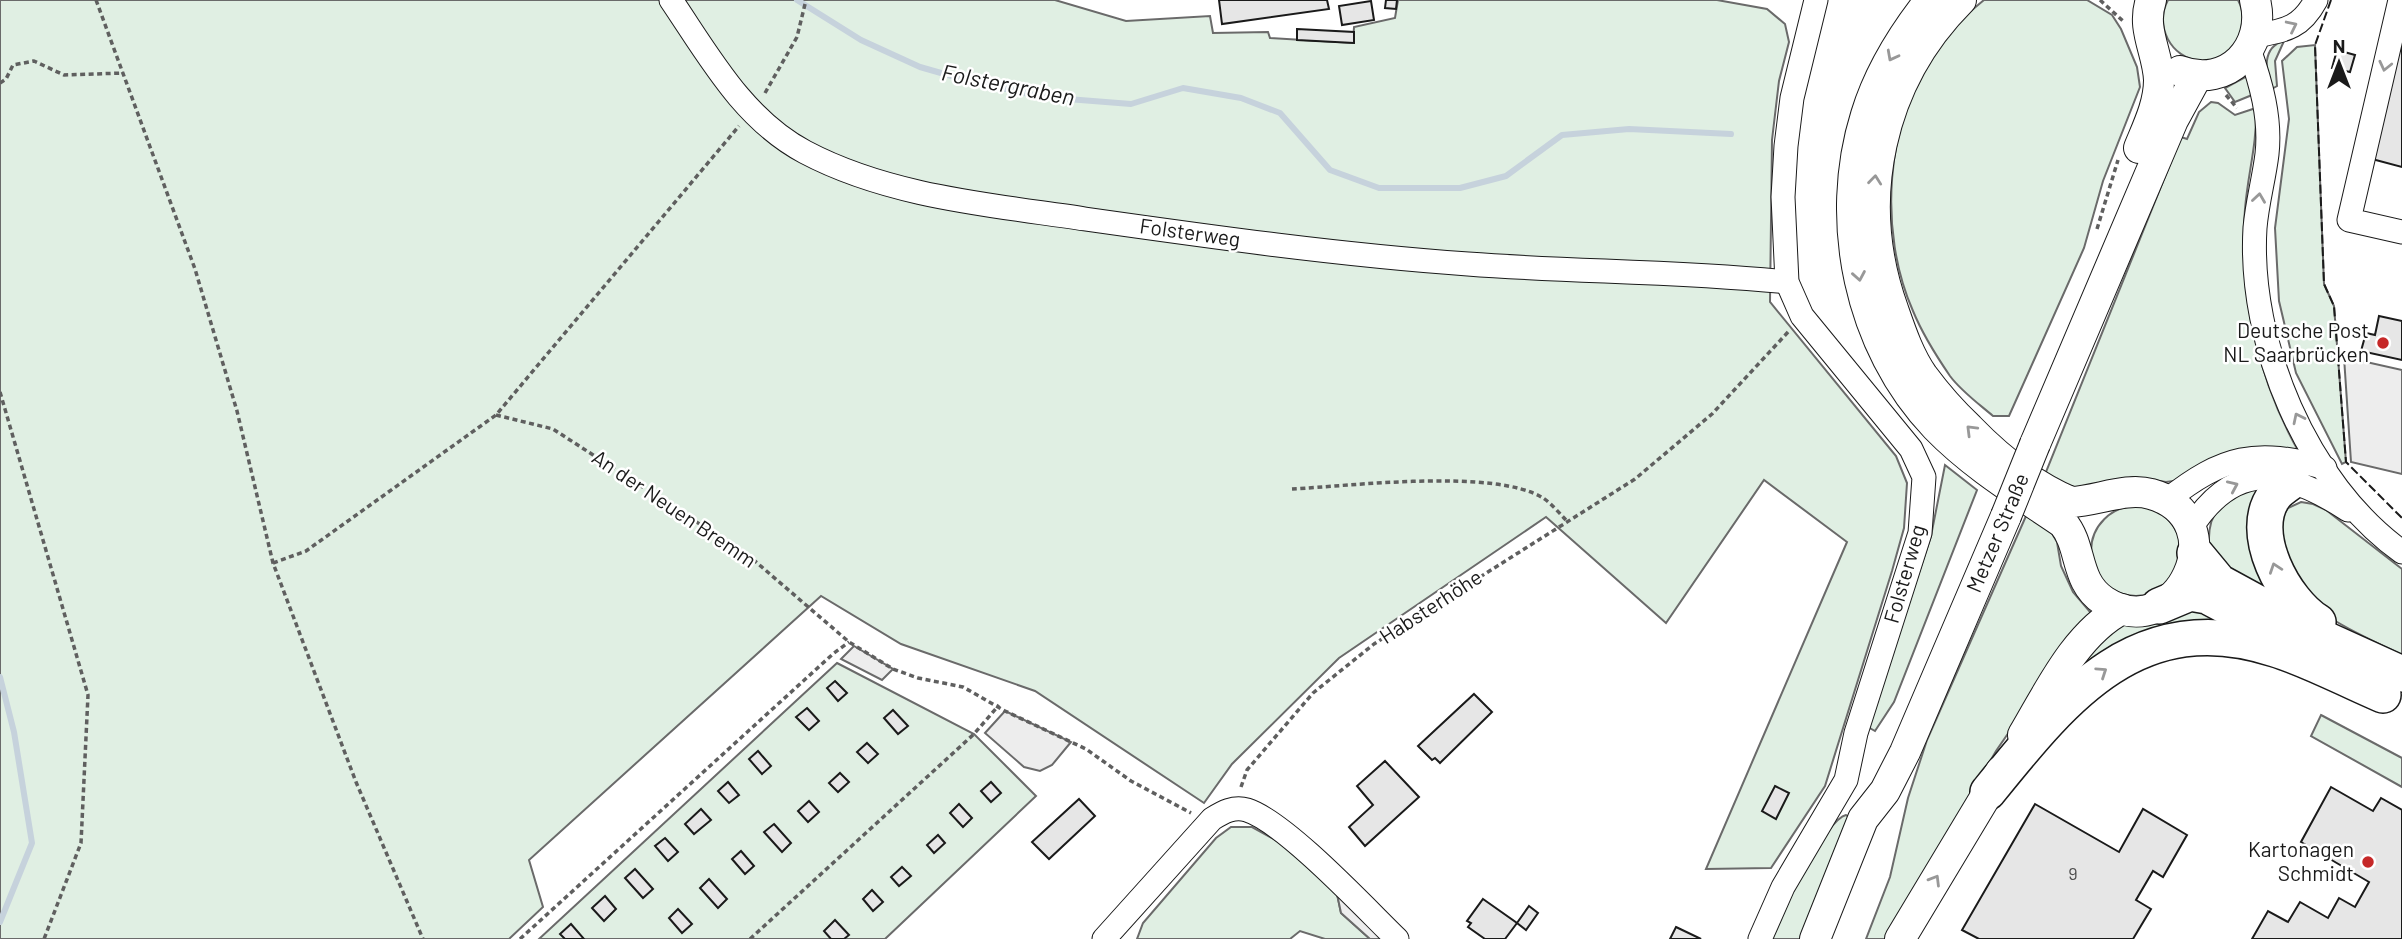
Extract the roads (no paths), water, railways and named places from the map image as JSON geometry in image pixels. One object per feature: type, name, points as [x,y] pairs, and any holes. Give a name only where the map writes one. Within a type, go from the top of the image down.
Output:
[{"type":"highway","points":[[2292,481],[2274,495],[2267,513],[2267,531],[2276,574],[2302,612],[2391,684]]},
{"type":"highway","points":[[2193,540],[2219,582],[2316,635],[2391,684]]},
{"type":"highway","points":[[2159,606],[2190,593],[2207,596],[2310,650],[2391,684]]},
{"type":"highway","points":[[1988,792],[2048,718],[2073,694],[2117,662],[2145,649],[2197,639],[2234,639],[2391,684]]},
{"type":"main road","points":[[1930,0],[1895,49],[1879,80],[1857,149],[1852,211],[1861,288],[1889,363],[1911,397],[1935,426],[1968,457],[2063,523],[2073,535],[2081,574],[2091,590],[2105,602],[2122,609],[2141,610],[2159,606],[2175,596],[2187,582],[2193,540],[2181,512],[2167,500],[2149,493],[2131,492],[2071,502],[2058,497],[2011,466],[1983,443],[1943,402],[1922,374],[1908,348],[1883,282],[1873,215],[1880,146],[1905,77],[1920,49],[1961,0]]},
{"type":"main road","points":[[2209,83],[2213,75],[2229,69],[2253,43],[2258,19],[2255,0]]},
{"type":"main road","name":"Metzer Straße","points":[[2129,11],[2169,65],[2209,83]]},
{"type":"main road","name":"Metzer Straße","points":[[2106,272],[2118,202],[2154,111],[2158,93],[2159,78],[2129,11]]},
{"type":"main road","name":"Metzer Straße","points":[[1815,939],[1863,819],[1885,791],[1905,752],[2106,272],[2182,100],[2209,83]]},
{"type":"main road","points":[[2076,556],[2078,537],[2085,520],[2097,506],[2113,496]]},
{"type":"main road","points":[[1900,939],[1988,792],[2085,639],[2101,620],[2122,609]]},
{"type":"main road","name":"Metzer Straße","points":[[1831,939],[1879,825],[1885,791]]},
{"type":"street","name":"Folsterweg","points":[[671,0],[725,81],[773,131],[805,152],[846,169],[924,193],[1206,236],[1398,258],[1502,266],[1634,270],[1787,282]]},
{"type":"street","name":"Folsterweg","points":[[1816,0],[1792,97],[1786,146],[1783,197],[1787,282],[1802,316],[1911,449],[1924,477],[1920,533],[1856,733],[1846,780]]},
{"type":"street","points":[[2316,0],[2306,19],[2253,43],[2268,131],[2255,228],[2259,305],[2278,379],[2325,468],[2360,517]]},
{"type":"street","points":[[2400,0],[2349,220],[2402,232]]},
{"type":"street","points":[[2167,500],[2220,464],[2250,456],[2296,460],[2325,468]]},
{"type":"street","points":[[2193,540],[2206,504],[2226,487],[2248,479],[2271,477],[2292,481],[2324,494],[2360,517],[2402,552]]},
{"type":"street","points":[[1760,939],[1783,887],[1846,780],[1885,791]]},
{"type":"street","points":[[1104,939],[1212,819],[1234,808],[1257,814],[1287,836],[1396,939]]},
{"type":"waterway","name":"Folstergraben","points":[[797,0],[861,40],[920,67],[1042,97],[1131,104],[1183,88],[1241,98],[1280,113],[1330,170],[1379,188],[1460,188],[1506,176],[1562,135],[1629,129],[1731,134]]},
{"type":"waterway","points":[[0,677],[14,732],[32,843],[0,922]]},
{"type":"place","name":"Deutsche Post NL Saarbrücken","points":[[2383,343]]},
{"type":"place","name":"Kartonagen Schmidt","points":[[2368,862]]}]
